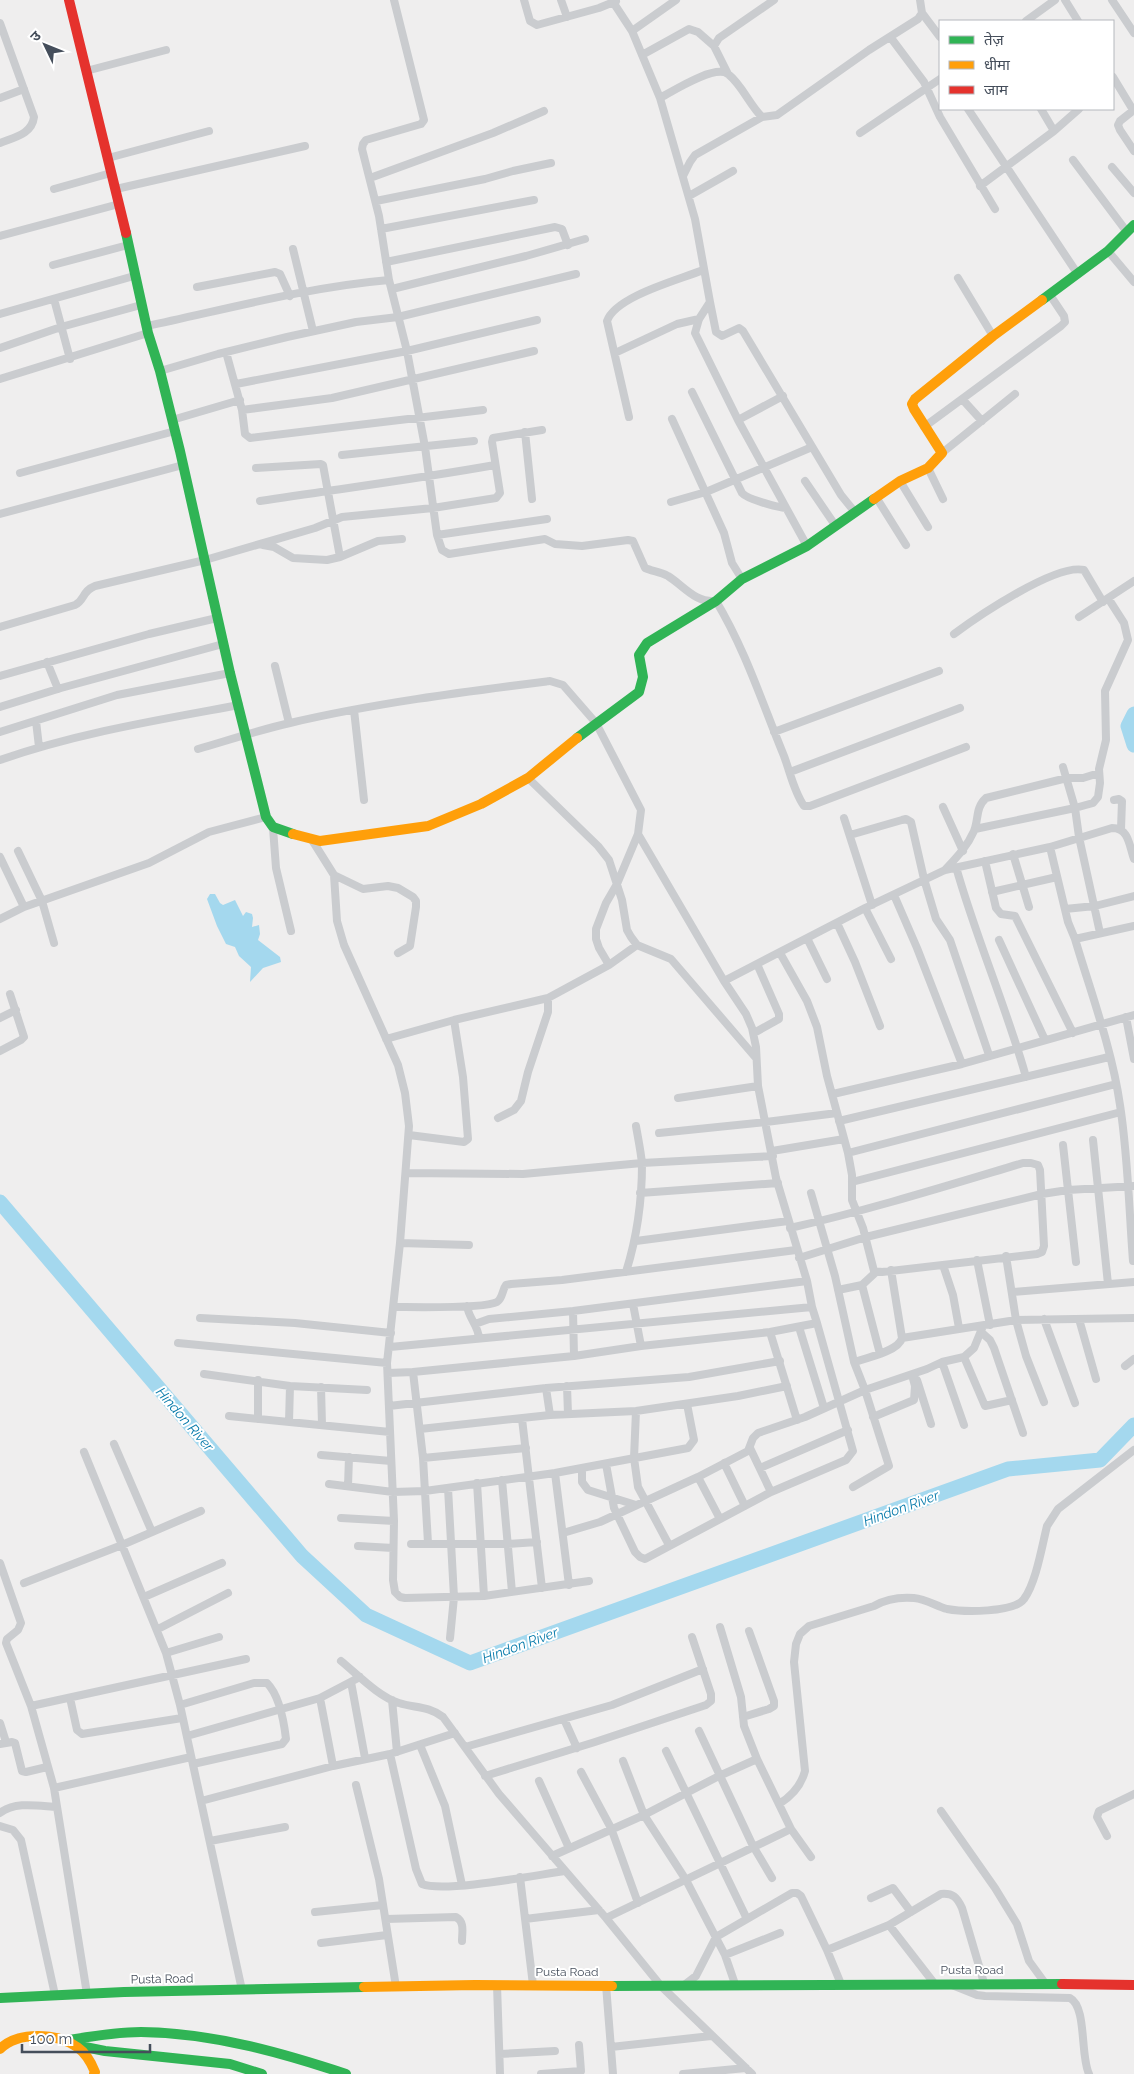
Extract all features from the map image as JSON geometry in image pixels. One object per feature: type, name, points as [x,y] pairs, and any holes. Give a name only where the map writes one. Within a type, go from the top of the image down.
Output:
[{"type":"street","points":[[68,0],[116,189],[141,305],[174,426],[245,736],[256,772],[266,817],[273,828],[276,868],[291,932]]},
{"type":"street","points":[[394,0],[424,120],[421,124],[366,140],[362,149],[376,202],[386,262],[407,351],[425,447],[437,535],[442,550],[449,554],[545,539],[555,544],[582,546],[633,541],[645,568],[666,575],[696,597],[708,602],[716,601]]},
{"type":"street","points":[[524,0],[530,21],[537,26],[615,1],[632,31],[660,98],[695,218],[703,270],[716,332],[722,336],[734,329],[741,329],[783,396],[841,496],[854,511]]},
{"type":"street","points":[[562,0],[567,17]]},
{"type":"street","points":[[632,31],[676,0]]},
{"type":"street","points":[[714,46],[719,38],[774,0]]},
{"type":"street","points":[[920,0],[922,13],[939,36]]},
{"type":"street","points":[[1029,20],[1055,0]]},
{"type":"street","points":[[1065,0],[1077,20]]},
{"type":"street","points":[[1112,0],[1134,33]]},
{"type":"street","points":[[683,176],[695,155],[762,117],[777,115],[869,50],[891,38],[918,19],[922,13]]},
{"type":"street","points":[[0,23],[34,116],[33,124],[28,131],[0,143]]},
{"type":"street","points":[[642,55],[689,29],[698,32],[714,46],[728,74],[762,117]]},
{"type":"street","points":[[891,38],[927,88],[940,117],[995,209]]},
{"type":"street","points":[[86,71],[166,50]]},
{"type":"street","points":[[660,98],[706,74],[722,71],[728,74]]},
{"type":"street","points":[[1114,79],[1134,110],[1120,121],[1118,125],[1134,151]]},
{"type":"street","points":[[860,133],[939,81]]},
{"type":"street","points":[[0,98],[24,90]]},
{"type":"street","points":[[969,110],[1077,273]]},
{"type":"street","points":[[1042,110],[1054,131]]},
{"type":"street","points":[[980,186],[1054,131],[1078,110]]},
{"type":"street","points":[[370,178],[493,133],[544,111]]},
{"type":"street","points":[[108,158],[209,131]]},
{"type":"street","points":[[116,189],[305,146]]},
{"type":"street","points":[[942,452],[914,409],[914,400],[993,336],[1108,250],[1131,229],[1073,160]]},
{"type":"street","points":[[376,202],[551,163]]},
{"type":"street","points":[[1112,167],[1134,194]]},
{"type":"street","points":[[689,196],[733,171]]},
{"type":"street","points":[[54,188],[111,172]]},
{"type":"street","points":[[381,229],[534,200]]},
{"type":"street","points":[[0,236],[119,204]]},
{"type":"street","points":[[386,262],[555,227],[562,229],[568,245]]},
{"type":"street","points":[[392,289],[568,245],[585,239]]},
{"type":"street","points":[[52,265],[128,245]]},
{"type":"street","points":[[294,249],[313,331]]},
{"type":"street","points":[[1108,250],[1134,282]]},
{"type":"street","points":[[629,416],[607,322],[611,313],[633,297],[703,270]]},
{"type":"street","points":[[197,286],[275,272],[280,274],[290,296]]},
{"type":"street","points":[[160,371],[226,352],[313,331],[356,322],[398,317],[576,274]]},
{"type":"street","points":[[0,314],[134,276]]},
{"type":"street","points":[[958,278],[993,336]]},
{"type":"street","points":[[0,380],[70,359],[147,329],[358,282],[390,280]]},
{"type":"street","points":[[924,427],[964,400],[1062,326],[1064,316],[1050,295]]},
{"type":"street","points":[[54,299],[70,359]]},
{"type":"street","points":[[710,302],[699,319],[695,333],[738,420],[807,546]]},
{"type":"street","points":[[0,348],[141,305]]},
{"type":"street","points":[[615,353],[678,324],[699,319]]},
{"type":"street","points":[[236,384],[407,351],[537,320]]},
{"type":"street","points":[[242,410],[332,398],[534,351]]},
{"type":"street","points":[[226,352],[240,400],[245,434],[252,438],[483,410]]},
{"type":"street","points":[[692,392],[742,493],[748,498],[786,508]]},
{"type":"street","points":[[273,828],[320,841],[428,826],[487,801],[528,778],[596,722],[639,692],[644,676],[638,660],[640,650],[647,643],[716,601],[742,579],[807,546],[854,511],[900,482],[928,468],[940,457],[942,452],[1015,394]]},
{"type":"street","points":[[738,420],[783,396]]},
{"type":"street","points":[[20,473],[174,426],[240,400]]},
{"type":"street","points":[[964,400],[982,421]]},
{"type":"street","points":[[672,418],[724,533],[732,563],[742,579]]},
{"type":"street","points":[[0,626],[75,605],[82,600],[84,593],[94,586],[205,560],[315,528],[351,515],[433,508],[496,498],[500,493],[493,438],[542,430]]},
{"type":"street","points":[[525,432],[532,499]]},
{"type":"street","points":[[342,456],[474,441]]},
{"type":"street","points":[[671,502],[706,492],[812,447]]},
{"type":"street","points":[[256,468],[321,464],[325,469],[340,557]]},
{"type":"street","points":[[0,514],[183,465]]},
{"type":"street","points":[[260,501],[372,483],[429,477],[495,465]]},
{"type":"street","points":[[928,468],[943,499]]},
{"type":"street","points":[[805,481],[835,525]]},
{"type":"street","points":[[900,482],[928,527]]},
{"type":"street","points":[[876,497],[906,545]]},
{"type":"street","points":[[437,535],[548,519]]},
{"type":"street","points":[[258,545],[274,547],[293,558],[314,560],[340,557],[378,541],[402,539]]},
{"type":"street","points":[[954,634],[1020,591],[1073,569],[1084,570],[1124,623],[1128,640],[1106,691],[1106,740],[1100,763],[1100,783],[1096,800],[1093,803],[1075,808],[974,829]]},
{"type":"street","points":[[1079,617],[1134,581]]},
{"type":"street","points":[[716,601],[736,640],[804,806],[810,806],[966,747]]},
{"type":"street","points":[[0,676],[149,634],[217,618]]},
{"type":"street","points":[[0,707],[58,689],[223,644]]},
{"type":"street","points":[[47,662],[58,689]]},
{"type":"street","points":[[275,666],[289,723]]},
{"type":"street","points":[[774,732],[939,671]]},
{"type":"street","points":[[0,732],[117,695],[230,673]]},
{"type":"street","points":[[198,749],[289,723],[354,710],[550,681],[563,685],[596,722],[641,810],[638,834],[596,929],[596,939],[608,965]]},
{"type":"street","points":[[0,760],[39,747],[113,728],[239,706]]},
{"type":"street","points":[[790,772],[960,708]]},
{"type":"street","points":[[354,710],[364,800]]},
{"type":"street","points":[[36,721],[39,747]]},
{"type":"street","points":[[1063,767],[1075,808],[1079,837],[1100,933]]},
{"type":"street","points":[[945,870],[964,850],[974,829],[977,810],[986,798],[1067,778],[1082,778],[1099,773]]},
{"type":"street","points":[[528,778],[598,846],[609,860],[628,930],[637,945],[671,959],[756,1058]]},
{"type":"street","points":[[1114,800],[1122,800],[1121,829],[1126,836],[1134,859]]},
{"type":"street","points":[[943,806],[964,850]]},
{"type":"street","points":[[0,919],[24,907],[149,863],[209,832],[266,817]]},
{"type":"street","points":[[844,818],[868,907],[890,958]]},
{"type":"street","points":[[850,835],[902,820],[909,820],[913,825],[924,879],[936,919],[950,940],[989,1055]]},
{"type":"street","points":[[724,981],[945,870],[1050,847],[1112,828],[1121,829]]},
{"type":"street","points":[[606,1464],[611,1498],[617,1514],[635,1552],[645,1559],[771,1492],[846,1460],[853,1451],[812,1307],[807,1281],[778,1183],[758,1086],[754,1033],[746,1014],[724,981],[638,834]]},
{"type":"street","points":[[312,840],[334,875],[337,921],[344,944],[401,1078],[409,1126],[388,1363],[394,1521],[393,1580],[397,1595],[404,1598],[484,1596],[589,1581]]},
{"type":"street","points":[[1050,847],[1065,910],[1100,1024],[1116,1084],[1131,1186],[1133,1261]]},
{"type":"street","points":[[18,851],[42,901],[54,943]]},
{"type":"street","points":[[1013,854],[1029,907]]},
{"type":"street","points":[[0,857],[24,907]]},
{"type":"street","points":[[985,860],[998,911],[1002,914],[1015,916],[1073,1033]]},
{"type":"street","points":[[956,867],[970,917],[1026,1076]]},
{"type":"street","points":[[334,875],[364,889],[394,886],[413,897],[416,901],[416,907],[410,946],[398,953]]},
{"type":"street","points":[[992,892],[1057,877]]},
{"type":"street","points":[[894,895],[917,948],[962,1064]]},
{"type":"street","points":[[1065,910],[1133,899]]},
{"type":"street","points":[[837,923],[855,962],[880,1026]]},
{"type":"street","points":[[1075,939],[1134,926]]},
{"type":"street","points":[[807,938],[827,979]]},
{"type":"street","points":[[999,940],[1045,1040]]},
{"type":"street","points":[[386,1039],[454,1020],[548,998],[608,965],[637,945]]},
{"type":"street","points":[[780,953],[794,974],[812,1013],[848,1153],[852,1182],[852,1200],[866,1237],[872,1268],[876,1272]]},
{"type":"street","points":[[754,1033],[779,1019],[779,1014],[757,964]]},
{"type":"street","points":[[0,1051],[24,1037],[10,994]]},
{"type":"street","points":[[498,1118],[514,1110],[522,1100],[528,1072],[548,1012],[548,998]]},
{"type":"street","points":[[0,1018],[16,1010]]},
{"type":"street","points":[[833,1094],[962,1064],[1130,1016],[1134,1059]]},
{"type":"street","points":[[409,1135],[464,1142],[468,1139],[463,1077],[454,1020]]},
{"type":"street","points":[[839,1121],[1109,1057]]},
{"type":"street","points":[[848,1153],[1116,1084]]},
{"type":"street","points":[[678,1098],[758,1086]]},
{"type":"street","points":[[852,1182],[1121,1112]]},
{"type":"street","points":[[659,1133],[837,1113]]},
{"type":"street","points":[[626,1272],[636,1241],[640,1193],[642,1163],[636,1126]]},
{"type":"street","points":[[406,1173],[523,1174],[773,1154],[844,1140]]},
{"type":"street","points":[[1093,1140],[1108,1284]]},
{"type":"street","points":[[1063,1145],[1076,1262]]},
{"type":"street","points":[[636,1241],[818,1222],[1023,1163],[1032,1162],[1038,1165],[1042,1194],[1044,1246],[1042,1252],[876,1272],[862,1285],[838,1290]]},
{"type":"street","points":[[640,1193],[778,1183]]},
{"type":"street","points":[[394,1307],[467,1306],[495,1303],[499,1300],[506,1285],[511,1284],[798,1254],[1042,1194],[1068,1190],[1131,1186]]},
{"type":"street","points":[[811,1193],[838,1290],[854,1362],[889,1466],[853,1487]]},
{"type":"street","points":[[400,1243],[469,1245]]},
{"type":"street","points":[[1006,1256],[1016,1320],[1026,1356],[1044,1402]]},
{"type":"street","points":[[978,1260],[985,1328],[994,1348],[1023,1433]]},
{"type":"street","points":[[943,1265],[953,1295],[959,1328]]},
{"type":"street","points":[[854,1362],[880,1354],[899,1344],[902,1338],[891,1270]]},
{"type":"street","points":[[475,1324],[489,1319],[573,1312],[807,1281]]},
{"type":"street","points":[[1012,1292],[1134,1282]]},
{"type":"street","points":[[862,1285],[880,1354]]},
{"type":"street","points":[[633,1304],[641,1346]]},
{"type":"street","points":[[467,1306],[469,1316],[478,1330],[479,1338]]},
{"type":"street","points":[[390,1347],[812,1307]]},
{"type":"street","points":[[573,1312],[574,1356]]},
{"type":"street","points":[[200,1318],[295,1323],[391,1333]]},
{"type":"street","points":[[902,1338],[959,1328],[985,1328],[1016,1320],[1134,1318]]},
{"type":"street","points":[[1044,1319],[1075,1404]]},
{"type":"street","points":[[1080,1319],[1096,1379]]},
{"type":"street","points":[[388,1373],[574,1356],[641,1346],[770,1332],[817,1323]]},
{"type":"street","points":[[799,1326],[824,1408]]},
{"type":"street","points":[[563,1533],[600,1522],[724,1464],[750,1448],[753,1438],[758,1433],[797,1420],[865,1390],[942,1362],[964,1357],[974,1348],[985,1328]]},
{"type":"street","points":[[770,1332],[797,1420]]},
{"type":"street","points":[[178,1343],[388,1363]]},
{"type":"street","points":[[964,1357],[985,1406],[1012,1400]]},
{"type":"street","points":[[1125,1366],[1134,1359]]},
{"type":"street","points":[[389,1406],[546,1388],[689,1377],[780,1361]]},
{"type":"street","points":[[942,1362],[964,1425]]},
{"type":"street","points":[[413,1372],[426,1491],[428,1543]]},
{"type":"street","points":[[204,1374],[258,1380],[290,1386],[367,1390]]},
{"type":"street","points":[[874,1417],[914,1400],[915,1386],[913,1374]]},
{"type":"street","points":[[913,1374],[931,1424]]},
{"type":"street","points":[[258,1380],[258,1419]]},
{"type":"street","points":[[289,1422],[290,1386]]},
{"type":"street","points":[[567,1386],[568,1414]]},
{"type":"street","points":[[420,1429],[550,1415],[636,1411],[786,1386]]},
{"type":"street","points":[[321,1387],[322,1425]]},
{"type":"street","points":[[546,1388],[550,1415]]},
{"type":"street","points":[[329,1484],[393,1492],[426,1491],[555,1473],[688,1448],[694,1440],[687,1404]]},
{"type":"street","points":[[636,1411],[634,1458],[638,1487],[669,1545]]},
{"type":"street","points":[[229,1416],[390,1432]]},
{"type":"street","points":[[522,1419],[542,1588]]},
{"type":"street","points":[[760,1468],[848,1430]]},
{"type":"street","points":[[114,1444],[152,1532]]},
{"type":"street","points":[[423,1458],[526,1448]]},
{"type":"street","points":[[750,1448],[771,1492]]},
{"type":"street","points":[[779,1804],[791,1796],[802,1781],[805,1771],[794,1662],[796,1644],[800,1634],[809,1626],[882,1602],[897,1599],[919,1599],[947,1609],[959,1610],[1016,1606],[1025,1598],[1031,1587],[1047,1526],[1058,1509],[1134,1450]]},
{"type":"street","points":[[84,1452],[166,1652],[187,1736],[242,1990]]},
{"type":"street","points":[[321,1455],[392,1461]]},
{"type":"street","points":[[348,1486],[350,1457]]},
{"type":"street","points":[[724,1464],[745,1506]]},
{"type":"street","points":[[582,1468],[582,1482],[588,1490],[636,1505]]},
{"type":"street","points":[[555,1473],[569,1585]]},
{"type":"street","points":[[698,1477],[720,1519]]},
{"type":"street","points":[[502,1480],[512,1592]]},
{"type":"street","points":[[477,1483],[484,1596]]},
{"type":"street","points":[[448,1488],[454,1596],[450,1638]]},
{"type":"street","points":[[24,1583],[122,1545],[201,1511]]},
{"type":"street","points":[[341,1518],[394,1521]]},
{"type":"street","points":[[411,1544],[507,1544],[537,1542]]},
{"type":"street","points":[[358,1546],[393,1548]]},
{"type":"street","points":[[0,1563],[21,1623],[18,1630],[7,1639],[6,1643],[31,1706],[54,1788],[87,1994]]},
{"type":"street","points":[[144,1597],[222,1563]]},
{"type":"street","points":[[158,1629],[228,1593]]},
{"type":"street","points":[[720,1627],[739,1687],[743,1717],[758,1760],[791,1829],[811,1857]]},
{"type":"street","points":[[743,1717],[769,1710],[774,1706],[774,1701],[749,1632]]},
{"type":"street","points":[[166,1652],[219,1637]]},
{"type":"street","points":[[486,1776],[706,1705],[711,1701],[711,1694],[692,1637]]},
{"type":"street","points":[[31,1706],[246,1659]]},
{"type":"street","points":[[341,1662],[392,1700],[435,1710],[443,1717],[499,1794],[606,1918],[661,1986],[749,2071]]},
{"type":"street","points":[[465,1747],[631,1699],[703,1669]]},
{"type":"street","points":[[187,1736],[279,1708],[320,1698],[360,1677]]},
{"type":"street","points":[[54,1788],[282,1744],[286,1739],[279,1708],[271,1687],[267,1683],[262,1682],[180,1705]]},
{"type":"street","points":[[351,1682],[365,1758]]},
{"type":"street","points":[[70,1698],[77,1730],[82,1734],[182,1718]]},
{"type":"street","points":[[320,1698],[333,1766]]},
{"type":"street","points":[[392,1700],[393,1753],[418,1878],[422,1884],[430,1887],[462,1885],[565,1871]]},
{"type":"street","points":[[564,1719],[577,1748]]},
{"type":"street","points":[[0,1723],[3,1743],[12,1742],[16,1745],[22,1771],[26,1772],[47,1767]]},
{"type":"street","points":[[699,1730],[753,1846],[772,1878]]},
{"type":"street","points":[[201,1801],[365,1758],[393,1753],[455,1734]]},
{"type":"street","points":[[420,1745],[445,1806],[462,1885]]},
{"type":"street","points":[[666,1751],[747,1919]]},
{"type":"street","points":[[552,1856],[611,1828],[644,1815],[720,1776],[758,1760]]},
{"type":"street","points":[[623,1761],[644,1815],[686,1880],[725,1955],[735,1984]]},
{"type":"street","points":[[581,1772],[611,1828],[638,1903]]},
{"type":"street","points":[[539,1781],[569,1848]]},
{"type":"street","points":[[356,1785],[379,1880],[396,1987]]},
{"type":"street","points":[[1107,1836],[1097,1817],[1099,1811],[1134,1794]]},
{"type":"street","points":[[0,1813],[8,1807],[17,1806],[57,1807]]},
{"type":"street","points":[[940,1810],[995,1888],[1017,1924],[1029,1960],[1045,1983]]},
{"type":"street","points":[[0,1826],[13,1830],[21,1840],[55,1995]]},
{"type":"street","points":[[210,1841],[285,1827]]},
{"type":"street","points":[[606,1918],[791,1829]]},
{"type":"street","points":[[520,1877],[533,1985]]},
{"type":"street","points":[[871,1898],[893,1888],[911,1912]]},
{"type":"street","points":[[683,1986],[696,1976],[716,1937],[792,1893],[797,1893],[801,1896],[828,1950],[841,1984]]},
{"type":"street","points":[[828,1950],[889,1925],[941,1894],[950,1893],[958,1899],[984,1983]]},
{"type":"street","points":[[316,1912],[383,1905]]},
{"type":"street","points":[[525,1920],[599,1910]]},
{"type":"street","points":[[386,1919],[456,1917],[461,1920],[462,1924],[462,1942]]},
{"type":"street","points":[[889,1925],[934,1983]]},
{"type":"street","points":[[725,1955],[780,1933]]},
{"type":"street","points":[[321,1943],[388,1935]]},
{"type":"street","points":[[948,1983],[977,1995],[1070,1998],[1075,2001],[1080,2012],[1084,2062],[1089,2074]]},
{"type":"street","name":"Pusta Road","points":[[0,1998],[87,1994],[497,1985],[683,1986],[735,1984],[1045,1983],[1134,1985]]},
{"type":"street","points":[[497,1985],[500,2074]]},
{"type":"street","points":[[606,1985],[613,2074]]},
{"type":"street","points":[[72,2042],[110,2032],[188,2034],[266,2049],[346,2074]]},
{"type":"street","points":[[0,2049],[6,2043],[19,2038],[47,2036],[105,2051],[230,2064],[262,2074]]},
{"type":"street","points":[[611,2047],[711,2036]]},
{"type":"street","points":[[72,2042],[85,2052],[91,2062],[94,2074]]},
{"type":"street","points":[[541,2074],[581,2073],[579,2045]]},
{"type":"street","points":[[500,2054],[555,2051]]},
{"type":"street","points":[[684,2074],[749,2071]]},
{"type":"water","points":[[210,894],[215,894],[223,905],[235,900],[243,916],[246,912],[252,914],[252,927],[259,925],[260,934],[258,940],[280,957],[281,962],[263,968],[250,982],[251,967],[239,956],[235,947],[226,944],[207,899]]},
{"type":"waterway","name":"Hindon River","points":[[1134,714],[1128,726],[1134,745]]},
{"type":"waterway","name":"Hindon River","points":[[0,1202],[302,1556],[366,1615],[470,1663],[1008,1469],[1100,1460],[1134,1425]]},
{"type":"traffic: fast","points":[[1042,300],[1108,251],[1134,225]]},
{"type":"traffic: fast","points":[[126,233],[148,333],[160,371],[180,451],[230,673],[266,817],[273,827],[293,834]]},
{"type":"traffic: fast","points":[[577,738],[639,692],[643,677],[639,655],[647,643],[716,601],[742,579],[807,546],[874,499]]},
{"type":"traffic: fast","points":[[612,1986],[1062,1984]]},
{"type":"traffic: fast","points":[[0,1998],[124,1992],[364,1987]]},
{"type":"traffic: fast","points":[[69,2040],[132,2032],[194,2036],[270,2051],[346,2074]]},
{"type":"traffic: fast","points":[[75,2045],[105,2051],[230,2064],[262,2074]]},
{"type":"traffic: slow","points":[[874,499],[900,481],[928,468],[942,453],[914,409],[912,404],[915,399],[993,336],[1042,300]]},
{"type":"traffic: slow","points":[[293,834],[320,841],[428,826],[481,804],[528,778],[577,738]]},
{"type":"traffic: slow","points":[[364,1987],[475,1985],[612,1986]]},
{"type":"traffic: slow","points":[[0,2049],[8,2043],[27,2037],[38,2036],[59,2039],[69,2042],[83,2052],[92,2065],[94,2074]]},
{"type":"traffic: jam","points":[[69,0],[126,233]]},
{"type":"traffic: jam","points":[[1062,1984],[1134,1985]]}]
